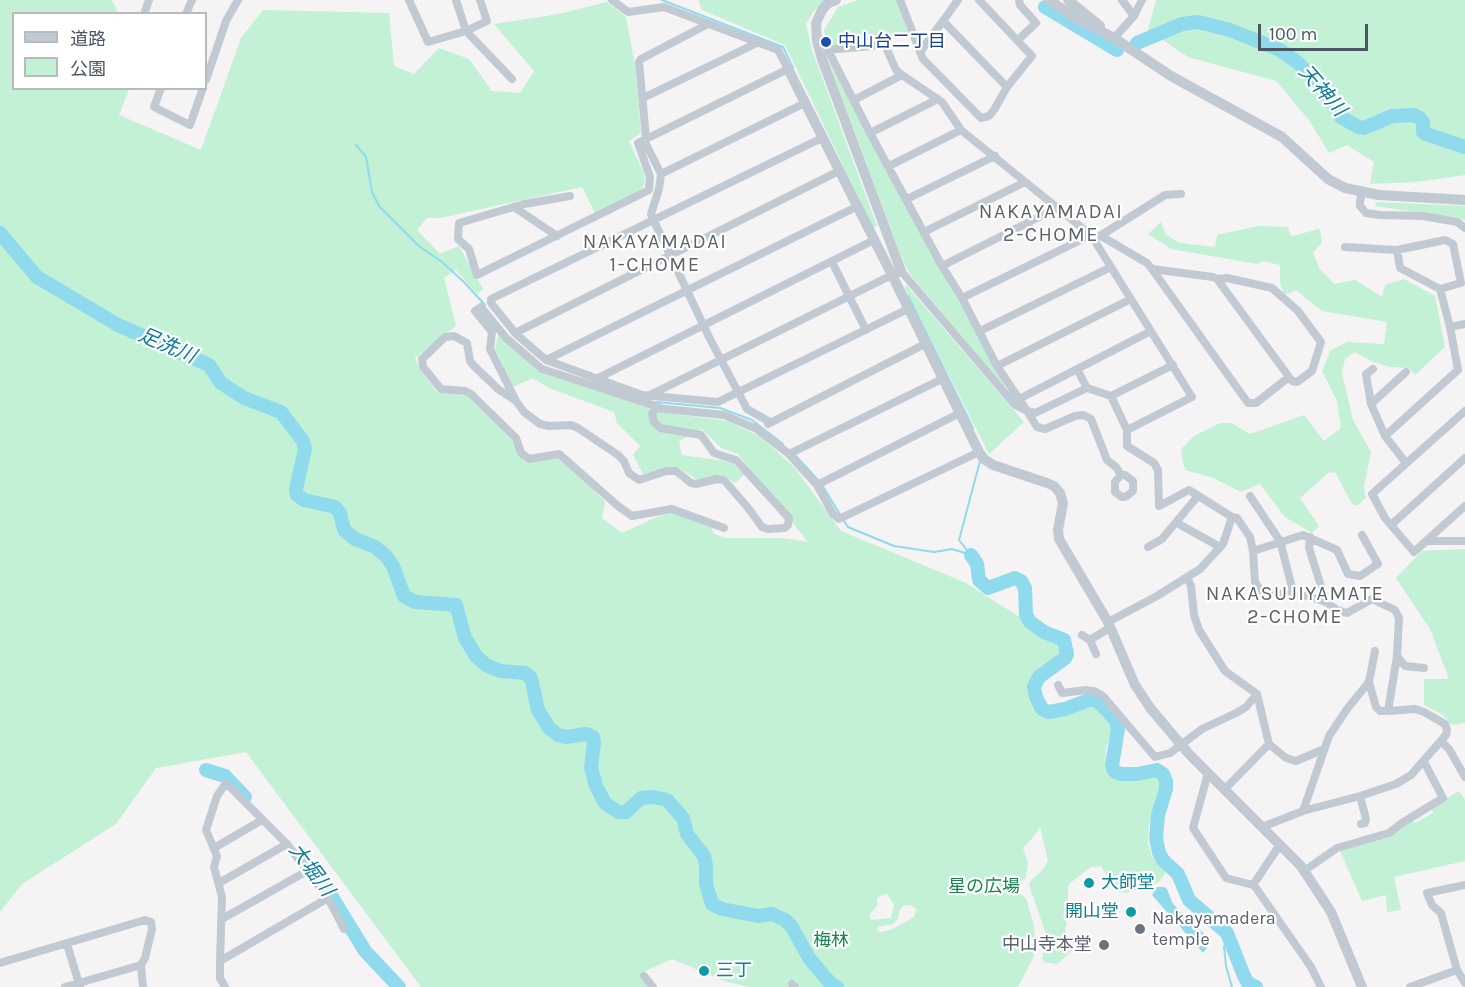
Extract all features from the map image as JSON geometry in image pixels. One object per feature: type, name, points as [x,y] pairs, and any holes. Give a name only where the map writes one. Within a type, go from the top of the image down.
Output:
[{"type":"street","points":[[207,77],[226,21],[238,0]]},
{"type":"street","points":[[409,0],[428,42],[466,31],[487,21],[480,0]]},
{"type":"street","points":[[456,0],[466,31],[512,79]]},
{"type":"street","points":[[612,0],[628,12],[664,7],[778,50],[873,240],[897,273],[1015,405],[1035,413],[1087,388]]},
{"type":"street","points":[[836,0],[827,4],[818,16],[815,32],[854,100],[942,266],[980,331],[997,366],[1037,427],[1045,429],[1075,416],[1083,415],[1091,418],[1107,460],[1121,475]]},
{"type":"street","points":[[900,0],[922,59],[981,118],[989,116],[1007,87],[1032,56],[978,0]]},
{"type":"street","points":[[920,52],[958,0]]},
{"type":"street","points":[[1018,40],[1036,23],[1020,5],[1019,0]]},
{"type":"street","points":[[1049,0],[1076,18],[1114,38]]},
{"type":"street","points":[[1068,0],[1114,38],[1171,76],[1282,137],[1328,179],[1345,188],[1362,194],[1465,200]]},
{"type":"street","points":[[1122,0],[1134,16]]},
{"type":"street","points":[[1114,38],[1134,16],[1142,0]]},
{"type":"street","points":[[943,21],[1007,87]]},
{"type":"street","points":[[708,24],[639,62],[645,139],[661,174],[651,214],[703,325],[747,410],[770,422]]},
{"type":"street","points":[[643,99],[757,43]]},
{"type":"street","points":[[824,50],[885,45],[896,70],[942,102],[961,130],[1095,236],[1147,263],[1248,403],[1256,403],[1289,377]]},
{"type":"street","points":[[824,50],[908,309],[979,452],[993,465],[1047,483],[1054,486],[1060,493],[1063,503],[1058,530],[1059,539],[1110,625],[1135,684],[1151,710],[1180,744],[1279,846],[1298,862],[1330,912],[1362,987]]},
{"type":"street","points":[[570,196],[514,207],[459,223],[458,238],[469,249],[477,275],[649,190],[650,177],[638,143],[788,69]]},
{"type":"street","points":[[854,100],[902,75]]},
{"type":"street","points":[[159,90],[154,107],[190,125],[201,90]]},
{"type":"street","points":[[870,133],[938,99]]},
{"type":"street","points":[[661,174],[805,103]]},
{"type":"street","points":[[889,166],[961,130]]},
{"type":"street","points":[[659,407],[652,414],[654,423],[660,428],[701,435],[714,453],[736,460],[789,518],[788,525],[776,529],[762,527],[750,509],[724,480],[717,479],[696,484],[691,483],[676,471],[666,471],[639,480],[635,479],[629,474],[624,461],[618,455],[578,428],[571,425],[540,424],[516,401],[490,349],[492,332],[475,311],[491,299],[822,138]]},
{"type":"street","points":[[907,199],[995,156]]},
{"type":"street","points":[[516,333],[839,171]]},
{"type":"street","points":[[924,232],[1025,182]]},
{"type":"street","points":[[962,298],[1095,236],[1166,195],[1181,194]]},
{"type":"street","points":[[1362,194],[1359,201],[1360,206],[1366,213],[1372,215],[1423,216],[1457,222],[1465,228]]},
{"type":"street","points":[[514,207],[557,236]]},
{"type":"street","points":[[546,360],[856,207]]},
{"type":"street","points":[[942,266],[1057,208]]},
{"type":"street","points":[[1095,236],[1111,267],[1192,397],[1127,430]]},
{"type":"street","points":[[598,378],[873,240]]},
{"type":"street","points":[[1345,247],[1397,250],[1445,240],[1453,244],[1461,283],[1440,289],[1400,268],[1397,250]]},
{"type":"street","points":[[832,262],[866,330]]},
{"type":"street","points":[[980,331],[1111,267]]},
{"type":"street","points":[[1152,269],[1217,279],[1227,278],[1272,288],[1298,311],[1321,342],[1312,371],[1297,382],[1292,381],[1217,279]]},
{"type":"street","points":[[649,395],[897,273]]},
{"type":"street","points":[[1385,436],[1458,370],[1440,289]]},
{"type":"street","points":[[491,299],[491,303],[516,333],[546,360],[642,395],[718,402],[908,309]]},
{"type":"street","points":[[997,366],[1131,299]]},
{"type":"street","points":[[481,307],[506,339],[542,369],[659,407],[723,415],[757,429],[789,454],[817,485],[838,519],[979,452]]},
{"type":"street","points":[[1450,327],[1465,324]]},
{"type":"street","points":[[1019,399],[1151,331]]},
{"type":"street","points":[[516,401],[498,389],[474,366],[470,361],[466,344],[454,336],[445,337],[422,359],[423,367],[441,389],[471,394],[516,438],[521,453],[529,459],[559,454],[632,516],[672,509],[724,528]]},
{"type":"street","points":[[757,429],[925,344]]},
{"type":"street","points":[[1077,369],[1087,388],[1111,396],[1173,365]]},
{"type":"street","points":[[1373,369],[1366,374],[1371,404],[1385,436],[1406,463]]},
{"type":"street","points":[[1371,404],[1406,372]]},
{"type":"street","points":[[789,454],[942,379]]},
{"type":"street","points":[[1111,396],[1127,430],[1127,446],[1154,463],[1158,470],[1159,506],[1185,490],[1189,490],[1232,517],[1238,518],[1250,537],[1254,551],[1257,587],[1262,591],[1308,596],[1326,602],[1342,613],[1347,613],[1372,599],[1395,610],[1398,618],[1397,656],[1388,711]]},
{"type":"street","points":[[1465,411],[1372,494],[1385,518],[1414,552],[1465,506]]},
{"type":"street","points":[[817,485],[960,413]]},
{"type":"street","points":[[1391,525],[1465,458]]},
{"type":"street","points":[[1148,547],[1162,539],[1197,496]]},
{"type":"street","points":[[1250,496],[1280,541],[1294,595]]},
{"type":"street","points":[[1096,654],[1086,637],[1110,625],[1200,569],[1224,542],[1232,517]]},
{"type":"street","points":[[1177,523],[1220,547]]},
{"type":"street","points":[[1254,551],[1303,535],[1337,550],[1348,574],[1360,576],[1378,564],[1362,535]]},
{"type":"street","points":[[1310,537],[1309,548],[1326,602]]},
{"type":"street","points":[[1426,541],[1465,541]]},
{"type":"street","points":[[1187,577],[1199,630],[1225,671],[1257,694],[1269,744],[1286,758],[1296,760],[1322,750]]},
{"type":"street","points":[[1262,827],[1303,811],[1396,784],[1424,762],[1446,735],[1447,730],[1443,722],[1415,709],[1380,711],[1376,707],[1369,682],[1375,651]]},
{"type":"street","points":[[1397,656],[1405,666],[1424,668]]},
{"type":"street","points":[[1303,811],[1322,750],[1337,722],[1369,682]]},
{"type":"street","points":[[1058,685],[1062,693],[1086,690],[1103,696],[1155,757],[1170,753],[1202,729],[1241,710],[1257,694]]},
{"type":"street","points":[[1441,741],[1449,749],[1465,777]]},
{"type":"street","points":[[1224,790],[1269,744]]},
{"type":"street","points":[[1304,871],[1337,848],[1389,833],[1443,798],[1424,762]]},
{"type":"street","points":[[1208,773],[1192,828],[1226,878],[1253,885],[1311,967],[1321,987]]},
{"type":"street","points":[[225,987],[220,978],[222,897],[213,867],[217,856],[206,830],[217,796],[226,783],[286,844],[328,898],[344,929]]},
{"type":"street","points":[[1360,796],[1366,819],[1361,825]]},
{"type":"street","points":[[214,848],[262,820]]},
{"type":"street","points":[[219,884],[286,844]]},
{"type":"street","points":[[1253,885],[1279,846]]},
{"type":"street","points":[[222,919],[307,871]]},
{"type":"street","points":[[1465,885],[1427,893],[1432,905],[1441,913],[1457,970],[1465,983]]},
{"type":"street","points":[[220,961],[328,898]]},
{"type":"street","points":[[0,963],[148,921],[152,925],[145,958],[141,965],[143,987]]},
{"type":"street","points":[[68,945],[80,985]]},
{"type":"street","points":[[65,987],[80,985],[141,965]]},
{"type":"street","points":[[1410,987],[1457,970]]},
{"type":"street","points":[[644,976],[653,987]]},
{"type":"green space","points":[[0,0],[112,0],[118,12],[12,12],[12,90],[129,90],[119,115],[201,150],[241,38],[263,10],[389,13],[394,66],[414,74],[439,48],[469,59],[492,91],[520,93],[534,71],[494,24],[559,14],[607,2],[626,17],[635,65],[641,133],[629,141],[644,173],[643,187],[638,192],[595,213],[582,187],[440,218],[427,218],[417,230],[440,254],[459,246],[483,289],[477,294],[456,270],[444,278],[456,326],[415,358],[420,370],[437,392],[467,396],[513,440],[524,462],[557,458],[605,502],[602,518],[622,533],[657,517],[673,513],[709,525],[715,534],[724,538],[782,538],[808,542],[738,454],[721,448],[702,429],[679,441],[682,455],[732,462],[744,475],[735,483],[721,475],[697,480],[679,468],[669,467],[643,474],[633,455],[640,446],[617,423],[614,412],[549,388],[533,378],[513,387],[495,349],[498,335],[541,373],[668,413],[727,421],[760,436],[795,468],[841,531],[966,583],[1018,616],[1038,636],[1062,645],[1062,654],[1032,678],[1028,687],[1031,704],[1043,717],[1058,716],[1088,704],[1097,706],[1113,727],[1106,749],[1105,766],[1108,776],[1118,780],[1135,781],[1156,777],[1159,779],[1160,785],[1149,824],[1148,843],[1152,857],[1166,872],[1158,883],[1126,893],[1116,891],[1101,866],[1091,867],[1068,887],[1068,902],[1063,916],[1067,924],[1065,931],[1071,951],[1059,963],[1044,962],[1042,958],[1046,946],[1045,931],[1029,885],[1048,861],[1040,827],[1023,848],[1028,863],[1026,878],[1014,887],[1013,893],[1018,892],[1026,898],[1036,943],[1033,958],[1018,987],[800,987],[794,980],[790,987],[750,987],[724,981],[672,959],[641,973],[648,987],[421,987],[246,752],[156,768],[116,824],[22,884],[0,912]],"holes":[[[887,894],[894,905],[891,918],[871,920],[869,915],[877,906],[877,898]],[[910,905],[916,909],[914,917],[893,929],[877,931],[878,927],[893,924],[898,919],[903,906]]]},
{"type":"green space","points":[[698,0],[828,0],[814,11],[806,24],[812,50],[877,226],[873,228],[785,45],[702,10]]},
{"type":"green space","points":[[858,0],[896,0],[908,33],[883,42],[835,47],[826,39],[824,30],[838,7]]},
{"type":"green space","points":[[1156,0],[1465,0],[1465,175],[1416,182],[1370,184],[1374,162],[1347,145],[1329,153],[1309,120],[1276,81],[1188,57],[1148,30]]},
{"type":"green space","points":[[827,57],[1007,387],[1001,384],[909,273]]},
{"type":"green space","points":[[1376,202],[1465,206],[1465,220],[1375,206]]},
{"type":"green space","points":[[1161,222],[1166,235],[1180,243],[1215,247],[1217,235],[1258,226],[1288,227],[1290,235],[1293,236],[1318,229],[1322,242],[1313,253],[1320,269],[1334,284],[1355,280],[1382,297],[1385,285],[1404,279],[1435,296],[1445,347],[1415,375],[1409,368],[1390,367],[1373,362],[1355,352],[1345,359],[1342,373],[1353,420],[1371,452],[1364,486],[1366,498],[1357,506],[1352,504],[1335,472],[1328,473],[1300,498],[1319,526],[1312,533],[1285,517],[1260,484],[1241,492],[1211,477],[1185,470],[1182,448],[1194,436],[1220,423],[1231,423],[1250,434],[1304,415],[1324,441],[1341,428],[1337,401],[1322,371],[1330,351],[1347,342],[1384,344],[1387,322],[1322,311],[1296,290],[1284,295],[1280,283],[1280,265],[1263,261],[1257,264],[1171,249],[1148,234]]},
{"type":"green space","points":[[907,286],[1024,422],[989,454],[904,287]]},
{"type":"green space","points":[[1465,549],[1465,723],[1451,725],[1443,715],[1424,705],[1424,679],[1449,679],[1430,629],[1396,578],[1422,551]]},
{"type":"green space","points":[[1459,791],[1465,800],[1465,861],[1394,877],[1401,910],[1387,912],[1386,895],[1362,901],[1340,851],[1410,819],[1415,823],[1433,813],[1432,807]]},
{"type":"water","points":[[1157,887],[1167,889],[1178,910],[1209,938],[1210,944],[1203,953],[1152,895]]},
{"type":"waterway","points":[[662,0],[783,47],[793,68]]},
{"type":"waterway","name":"天神川","points":[[1045,7],[1117,50]]},
{"type":"waterway","name":"天神川","points":[[1137,43],[1182,24],[1198,22],[1230,30],[1280,50],[1297,62],[1322,87],[1341,117],[1358,127],[1364,128],[1392,116],[1414,115],[1423,122],[1423,132],[1426,134],[1465,147]]},
{"type":"waterway","points":[[356,145],[366,157],[372,192],[379,206],[419,246],[442,262],[465,283],[485,305]]},
{"type":"waterway","name":"足洗川","points":[[0,233],[37,277],[118,325],[209,365],[221,383],[244,398],[281,412],[303,441],[305,449],[296,489],[297,495],[304,500],[335,507],[340,513],[344,530],[355,539],[375,547],[386,556],[393,566],[404,596],[415,602],[456,605],[465,638],[476,656],[486,665],[500,671],[525,673],[531,678],[538,710],[549,728],[558,735],[566,737],[586,734],[593,737],[591,768],[596,786],[605,803],[618,812],[626,812],[641,798],[653,797],[667,800],[683,818],[687,834],[704,856],[706,884],[712,904],[722,909],[758,916],[772,914],[785,920],[792,927],[809,958],[831,984],[837,987]]},
{"type":"waterway","points":[[908,296],[973,428]]},
{"type":"waterway","points":[[656,402],[720,408],[752,420],[783,444]]},
{"type":"waterway","points":[[794,454],[819,481]]},
{"type":"waterway","points":[[970,554],[959,540],[980,461]]},
{"type":"waterway","points":[[822,485],[841,516]]},
{"type":"waterway","points":[[844,521],[848,527],[894,546],[934,552],[952,549],[971,555]]},
{"type":"waterway","points":[[971,555],[977,564],[979,580],[988,588],[1015,578],[1021,581],[1025,588],[1026,615],[1030,622],[1044,632],[1064,640],[1067,654],[1065,658],[1039,677],[1034,687],[1042,709],[1049,712],[1096,700],[1116,721],[1118,729],[1112,765],[1114,771],[1121,774],[1137,774],[1157,770],[1163,774],[1166,789],[1158,815],[1156,838],[1159,853],[1178,874],[1189,900],[1227,933],[1244,976],[1248,983],[1256,987]]},
{"type":"waterway","name":"大堀川","points":[[206,770],[225,776],[245,797]]},
{"type":"waterway","name":"大堀川","points":[[301,857],[330,894],[365,951],[399,987]]},
{"type":"waterway","points":[[1224,946],[1226,966],[1232,987]]},
{"type":"place","name":"中山台二丁目","points":[[826,42]]},
{"type":"place","name":"大師堂","points":[[1089,883]]},
{"type":"place","name":"開山堂","points":[[1131,912]]},
{"type":"place","name":"Nakayamadera temple","points":[[1140,929]]},
{"type":"place","name":"中山寺本堂","points":[[1104,945]]},
{"type":"place","name":"三丁","points":[[704,971]]},
{"type":"district","name":"NAKAYAMADAI 2-CHOME","points":[[1051,224]]},
{"type":"district","name":"NAKAYAMADAI 1-CHOME","points":[[655,254]]},
{"type":"district","name":"NAKASUJIYAMATE 2-CHOME","points":[[1295,606]]},
{"type":"park label","name":"星の広場","points":[[984,887]]},
{"type":"park label","name":"梅林","points":[[831,941]]}]
